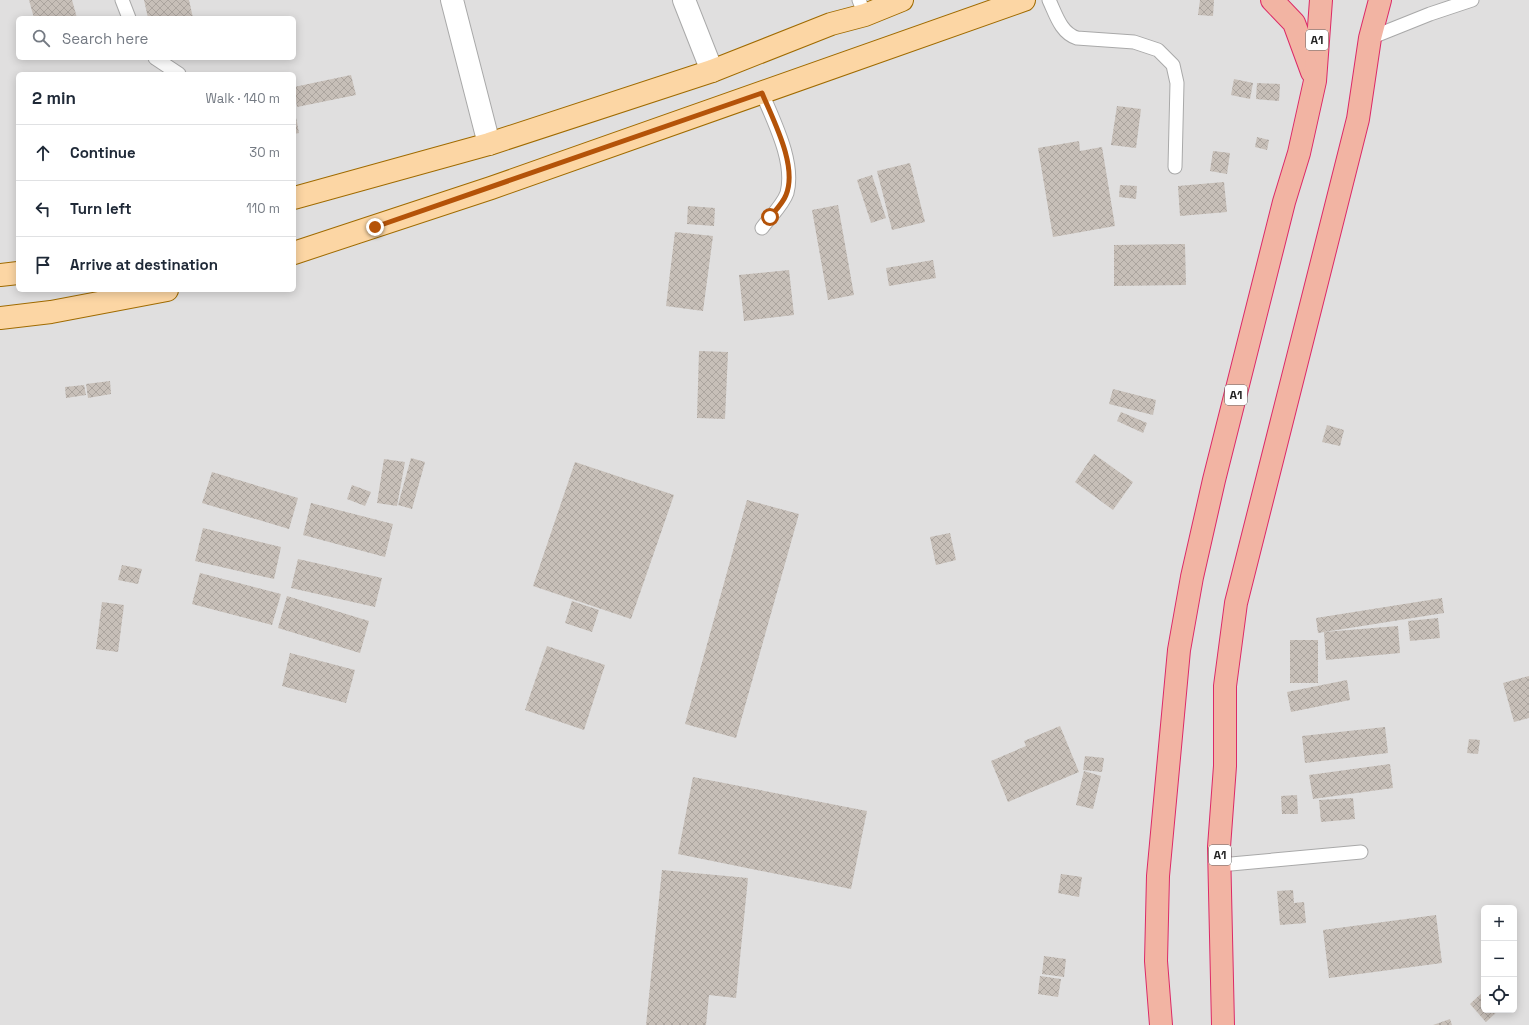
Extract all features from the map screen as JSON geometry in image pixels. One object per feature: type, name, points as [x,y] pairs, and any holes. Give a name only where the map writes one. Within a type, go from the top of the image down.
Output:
[{"type":"highway","points":[[1272,0],[1294,23],[1315,81]]},
{"type":"highway","name":"A1","points":[[1161,1025],[1156,961],[1158,876],[1179,650],[1192,577],[1214,480],[1284,202],[1299,153],[1315,81],[1320,0]]},
{"type":"highway","name":"A1","points":[[1223,1025],[1220,865],[1226,766],[1225,686],[1236,603],[1358,119],[1370,38],[1380,0]]},
{"type":"main road","points":[[296,197],[490,144],[712,71],[831,24],[862,7],[902,0]]},
{"type":"main road","points":[[296,252],[491,188],[1024,0]]},
{"type":"main road","points":[[0,275],[16,273]]},
{"type":"main road","points":[[0,318],[51,312],[156,292]]},
{"type":"street","points":[[452,0],[490,144]]},
{"type":"street","points":[[684,0],[712,71]]},
{"type":"lane","points":[[122,0],[128,16]]},
{"type":"lane","points":[[1049,0],[1062,28],[1069,36],[1077,38],[1134,42],[1158,50],[1173,65],[1177,83],[1175,168]]},
{"type":"lane","points":[[1370,38],[1459,2],[1472,0]]},
{"type":"lane","points":[[158,60],[176,72]]},
{"type":"lane","points":[[762,93],[783,143],[789,176],[786,194],[762,228]]},
{"type":"lane","points":[[1220,865],[1361,852]]},
{"type":"shaded area","points":[[0,0],[1529,0],[1529,1025],[0,1025]]},
{"type":"building","points":[[29,0],[72,0],[76,16],[33,16]]},
{"type":"building","points":[[144,0],[189,0],[193,16],[148,16]]},
{"type":"building","points":[[1200,0],[1214,0],[1213,16],[1198,15]]},
{"type":"building","points":[[351,75],[356,95],[297,107],[296,87]]},
{"type":"building","points":[[1234,79],[1253,83],[1250,99],[1231,95]]},
{"type":"building","points":[[1257,83],[1280,84],[1279,101],[1256,99]]},
{"type":"building","points":[[1117,106],[1141,109],[1136,148],[1111,145]]},
{"type":"building","points":[[296,117],[299,133],[296,134]]},
{"type":"building","points":[[1257,137],[1269,140],[1267,150],[1255,147]]},
{"type":"building","points":[[1079,141],[1080,151],[1102,147],[1115,226],[1053,237],[1038,148]]},
{"type":"building","points":[[1213,151],[1230,153],[1227,174],[1210,171]]},
{"type":"building","points":[[910,163],[925,222],[892,230],[877,171]]},
{"type":"building","points":[[872,175],[886,218],[871,223],[857,180]]},
{"type":"building","points":[[1224,182],[1227,212],[1180,216],[1178,186]]},
{"type":"building","points":[[1120,185],[1137,186],[1136,199],[1119,197]]},
{"type":"building","points":[[838,205],[854,295],[828,300],[812,210]]},
{"type":"building","points":[[688,206],[715,208],[714,226],[687,224]]},
{"type":"building","points":[[675,232],[713,236],[703,311],[666,306]]},
{"type":"building","points":[[1185,244],[1186,285],[1114,286],[1114,245]]},
{"type":"building","points":[[933,260],[936,278],[889,286],[886,268]]},
{"type":"building","points":[[789,270],[794,315],[744,321],[739,275]]},
{"type":"building","points":[[699,351],[728,352],[725,419],[697,418]]},
{"type":"building","points":[[110,381],[111,394],[88,398],[86,384]]},
{"type":"building","points":[[84,385],[86,395],[66,398],[65,387]]},
{"type":"building","points":[[1113,389],[1156,400],[1153,415],[1109,404]]},
{"type":"building","points":[[1121,412],[1147,423],[1143,433],[1117,421]]},
{"type":"building","points":[[1327,425],[1344,430],[1340,446],[1322,442]]},
{"type":"building","points":[[1094,454],[1133,482],[1113,510],[1075,482]]},
{"type":"building","points":[[411,458],[425,462],[412,509],[398,505]]},
{"type":"building","points":[[384,459],[405,462],[397,506],[377,503]]},
{"type":"building","points":[[575,462],[674,495],[631,619],[533,586]]},
{"type":"building","points":[[212,472],[298,498],[289,529],[202,503]]},
{"type":"building","points":[[352,485],[371,492],[365,506],[347,499]]},
{"type":"building","points":[[747,500],[799,514],[736,738],[685,724]]},
{"type":"building","points":[[311,503],[393,524],[385,557],[303,535]]},
{"type":"building","points":[[203,528],[281,547],[274,579],[195,561]]},
{"type":"building","points":[[950,533],[956,560],[936,565],[930,537]]},
{"type":"building","points":[[298,559],[382,578],[375,607],[291,588]]},
{"type":"building","points":[[122,565],[142,569],[138,584],[118,580]]},
{"type":"building","points":[[200,573],[281,594],[272,625],[192,604]]},
{"type":"building","points":[[287,596],[369,621],[360,653],[278,628]]},
{"type":"building","points":[[1442,598],[1444,613],[1318,633],[1316,618]]},
{"type":"building","points":[[572,601],[599,610],[592,632],[565,623]]},
{"type":"building","points":[[102,602],[124,605],[118,652],[96,649]]},
{"type":"building","points":[[1438,618],[1440,638],[1410,641],[1408,621]]},
{"type":"building","points":[[1398,626],[1400,653],[1326,660],[1324,632]]},
{"type":"building","points":[[1290,640],[1318,640],[1318,683],[1290,683]]},
{"type":"building","points":[[547,646],[605,665],[584,730],[525,710]]},
{"type":"building","points":[[290,653],[355,670],[346,703],[282,686]]},
{"type":"building","points":[[1529,676],[1529,718],[1514,722],[1503,683]]},
{"type":"building","points":[[1347,680],[1350,700],[1291,712],[1287,692]]},
{"type":"building","points":[[1060,726],[1079,772],[1008,802],[991,761],[1026,746],[1024,741]]},
{"type":"building","points":[[1385,727],[1388,753],[1305,763],[1302,736]]},
{"type":"building","points":[[1469,739],[1480,740],[1478,754],[1467,753]]},
{"type":"building","points":[[1085,756],[1104,758],[1102,772],[1083,770]]},
{"type":"building","points":[[1390,764],[1393,788],[1313,799],[1309,775]]},
{"type":"building","points":[[1084,771],[1101,776],[1093,809],[1076,805]]},
{"type":"building","points":[[693,777],[867,811],[851,889],[678,854]]},
{"type":"building","points":[[1297,795],[1298,814],[1282,814],[1281,796]]},
{"type":"building","points":[[1353,798],[1355,819],[1321,822],[1319,800]]},
{"type":"building","points":[[662,870],[748,878],[736,998],[709,995],[706,1025],[646,1025]]},
{"type":"building","points":[[1061,874],[1082,877],[1079,897],[1058,893]]},
{"type":"building","points":[[1293,890],[1294,903],[1304,902],[1306,923],[1280,925],[1277,891]]},
{"type":"building","points":[[1436,915],[1442,963],[1329,978],[1323,930]]},
{"type":"building","points":[[1044,956],[1066,959],[1064,977],[1042,974]]},
{"type":"building","points":[[1040,976],[1061,979],[1058,997],[1038,994]]},
{"type":"building","points":[[1481,994],[1481,1013],[1496,1013],[1486,1022],[1470,1004]]},
{"type":"building","points":[[1450,1019],[1452,1025],[1433,1025]]},
{"type":"route","points":[[375,227],[762,93],[783,143],[789,176],[786,194],[770,217]]}]
